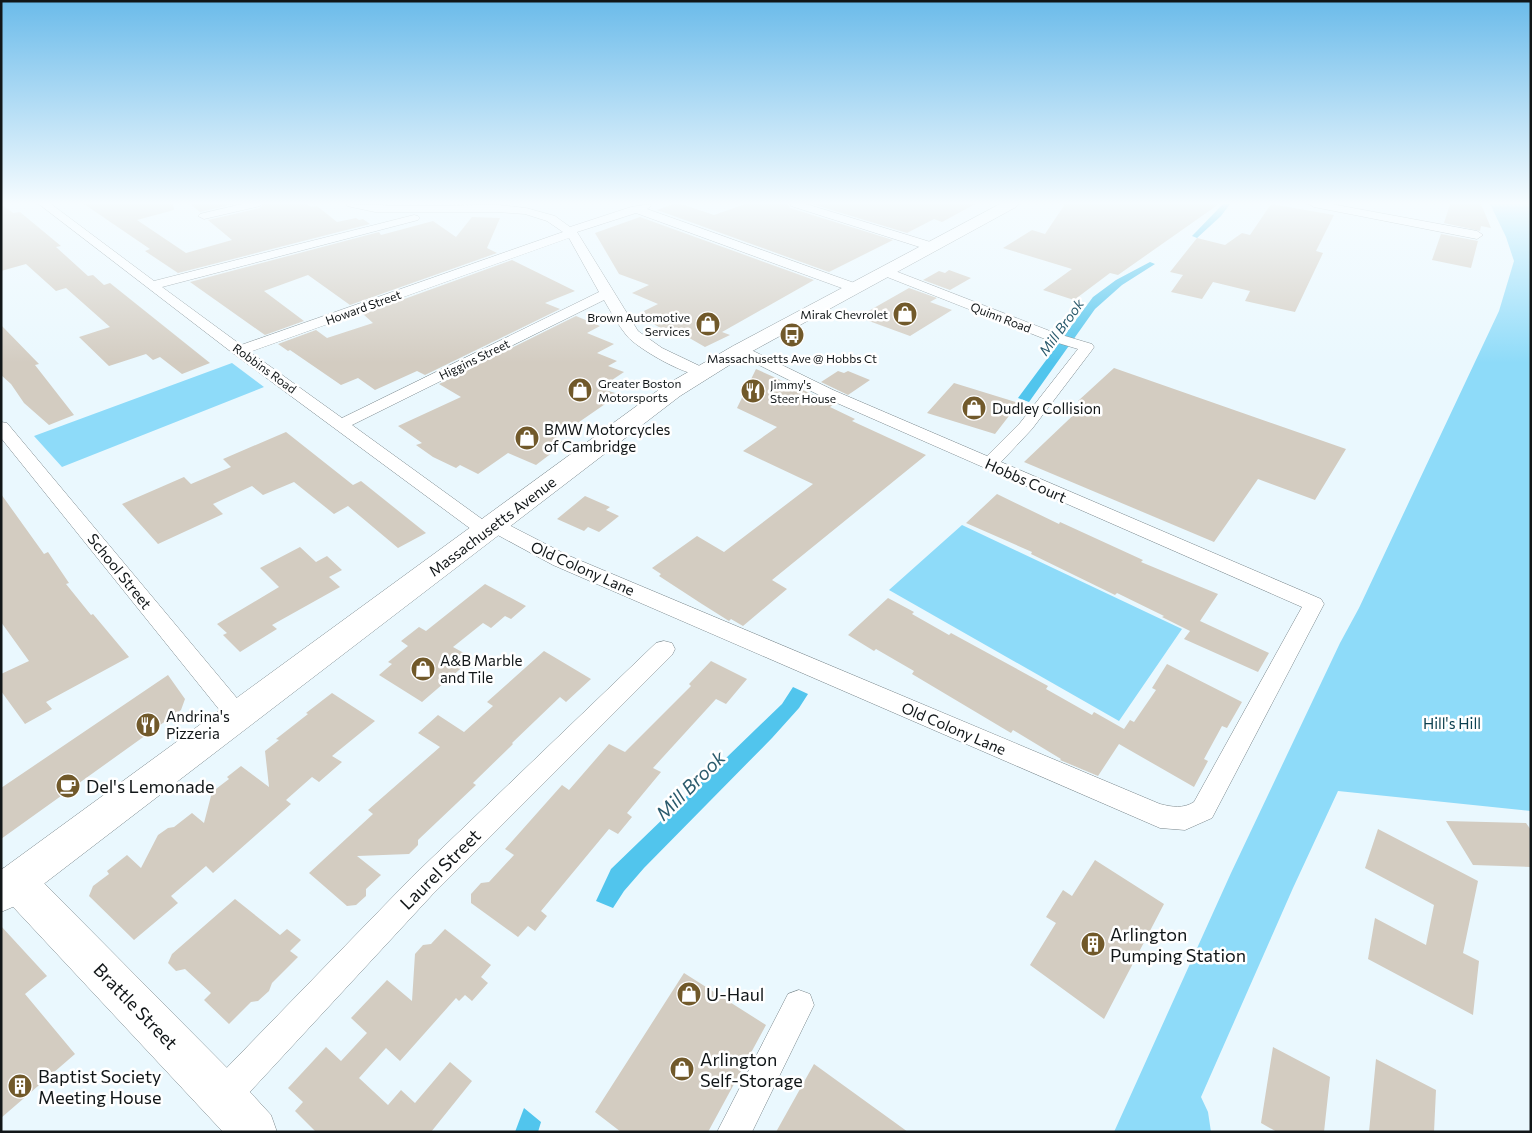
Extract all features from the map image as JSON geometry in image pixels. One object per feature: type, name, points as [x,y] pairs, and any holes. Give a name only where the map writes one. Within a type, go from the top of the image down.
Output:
[{"type":"main road","name":"Massachusetts Avenue","points":[[9,887],[639,415],[701,372],[913,257]]},
{"type":"main road","name":"Brattle Street","points":[[9,887],[223,1096],[254,1132]]},
{"type":"street","name":"Robbins Road","points":[[116,257],[239,350],[490,528]]},
{"type":"street","points":[[154,285],[262,257]]},
{"type":"street","name":"Howard Street","points":[[239,350],[500,257]]},
{"type":"street","points":[[585,257],[628,327],[644,344],[659,354],[701,372]]},
{"type":"street","points":[[768,257],[855,288]]},
{"type":"street","name":"Quinn Road","points":[[886,272],[1057,339],[1087,347],[1026,426],[990,464]]},
{"type":"street","name":"Higgins Street","points":[[342,424],[607,293]]},
{"type":"street","name":"Hobbs Court","points":[[740,350],[827,393],[1314,604]]},
{"type":"street","name":"School Street","points":[[1,427],[238,716]]},
{"type":"street","name":"Old Colony Lane","points":[[490,528],[569,564],[1154,814],[1173,819],[1198,815],[1207,805],[1314,604]]},
{"type":"street","name":"Laurel Street","points":[[223,1096],[422,886],[664,648]]},
{"type":"street","points":[[734,1132],[799,1004]]},
{"type":"green space","name":"Hill's Hill","points":[[1513,257],[1531,257],[1531,811],[1338,791],[1201,1097],[1208,1112],[1211,1132],[1114,1132],[1231,873],[1499,311],[1514,261]]},
{"type":"green space","points":[[232,363],[264,387],[62,467],[34,436]]},
{"type":"green space","points":[[962,525],[1182,629],[1119,721],[889,590]]},
{"type":"shaded area","points":[[1150,262],[1155,264],[1122,285],[1095,309],[1029,402],[1018,398],[1093,297],[1116,280]]},
{"type":"shaded area","points":[[793,687],[808,694],[799,708],[772,738],[644,868],[624,891],[613,908],[596,901],[611,869],[782,704]]},
{"type":"shaded area","points":[[524,1108],[541,1122],[538,1132],[515,1132]]},
{"type":"building","points":[[1,257],[67,257],[88,276],[93,275],[104,285],[110,283],[210,363],[182,374],[160,357],[153,360],[146,354],[109,366],[79,337],[110,327],[66,288],[56,291],[26,264],[1,271]]},
{"type":"building","points":[[154,257],[241,257],[178,273]]},
{"type":"building","points":[[285,257],[486,257],[350,305],[308,275],[264,291],[304,321],[265,335],[190,282]]},
{"type":"building","points":[[609,257],[750,257],[814,280],[722,332],[730,335],[705,347],[672,328],[664,330],[650,322],[644,311],[658,304],[632,293],[649,285],[619,274]]},
{"type":"building","points":[[787,257],[859,257],[829,272]]},
{"type":"building","points":[[1032,257],[1144,257],[1118,275],[1110,273],[1074,300],[1043,290],[1072,269]]},
{"type":"building","points":[[1182,257],[1321,257],[1295,312],[1245,301],[1250,291],[1213,282],[1202,299],[1171,292],[1183,275],[1170,272]]},
{"type":"building","points":[[1433,257],[1474,257],[1471,268],[1432,260]]},
{"type":"building","points":[[512,260],[575,291],[545,303],[560,309],[425,375],[417,371],[375,390],[358,378],[341,385],[290,350],[288,351],[278,344],[316,330],[327,338],[373,323],[363,314]]},
{"type":"building","points":[[949,270],[971,278],[950,290],[923,280],[939,271],[945,273]]},
{"type":"building","name":"Mirak Chevrolet","points":[[909,288],[937,298],[930,302],[952,310],[910,336],[858,317]]},
{"type":"building","points":[[576,316],[600,326],[587,333],[614,344],[597,353],[617,361],[608,366],[624,372],[600,388],[615,393],[604,401],[608,402],[556,438],[565,443],[536,465],[508,453],[478,474],[460,465],[456,468],[433,457],[416,445],[422,443],[398,426],[461,397],[439,384]]},
{"type":"building","points":[[1,325],[39,364],[35,365],[74,415],[49,425],[24,403],[11,384],[1,375]]},
{"type":"building","points":[[1114,368],[1346,449],[1315,500],[1258,479],[1214,542],[1024,462],[1085,404],[1078,401]]},
{"type":"building","points":[[756,369],[834,404],[830,407],[855,419],[852,421],[926,455],[772,580],[787,589],[743,626],[731,619],[729,621],[702,604],[659,576],[661,574],[652,568],[697,536],[724,552],[813,484],[743,451],[777,427],[737,408]]},
{"type":"building","points":[[838,371],[844,373],[848,371],[870,380],[848,395],[821,382]]},
{"type":"building","name":"Dudley Collision","points":[[954,383],[1019,403],[995,434],[927,413]]},
{"type":"building","points":[[286,432],[353,485],[361,481],[426,533],[398,548],[348,506],[334,514],[294,482],[263,495],[252,486],[213,504],[223,514],[158,544],[122,504],[184,477],[191,484],[231,467],[223,459]]},
{"type":"building","points":[[1,494],[44,554],[48,552],[69,583],[66,584],[129,657],[46,702],[52,709],[25,724],[1,691],[1,674],[29,661],[1,622]]},
{"type":"building","points":[[997,494],[1059,524],[1060,522],[1143,560],[1141,562],[1218,594],[1200,621],[1269,653],[1258,672],[1184,639],[1190,631],[1162,617],[1164,616],[1117,593],[1115,595],[1031,554],[1032,552],[966,523]]},
{"type":"building","points":[[585,496],[610,507],[606,510],[619,516],[599,532],[588,527],[584,531],[557,519]]},
{"type":"building","points":[[300,547],[316,562],[327,556],[342,570],[329,577],[340,587],[272,625],[277,629],[240,652],[223,635],[227,633],[217,624],[279,587],[260,568]]},
{"type":"building","points":[[485,584],[526,606],[511,619],[505,616],[491,628],[483,623],[453,647],[473,658],[422,702],[379,675],[392,664],[388,662],[408,646],[401,641],[419,627],[426,631]]},
{"type":"building","points":[[888,598],[914,612],[912,614],[949,635],[951,633],[1048,686],[1046,689],[1092,715],[1094,712],[1124,729],[1130,720],[1134,722],[1156,690],[1152,688],[1167,664],[1242,702],[1227,728],[1222,726],[1204,759],[1208,761],[1194,787],[1119,744],[1098,776],[1060,760],[1013,730],[1011,733],[912,674],[914,671],[876,649],[874,651],[848,635]]},
{"type":"building","points":[[544,651],[591,679],[566,702],[560,697],[512,743],[473,783],[476,785],[418,840],[418,845],[409,854],[357,856],[381,875],[366,889],[366,896],[356,905],[347,906],[309,873],[373,814],[368,810],[440,747],[418,733],[438,715],[464,732],[493,706],[487,702]]},
{"type":"building","points":[[711,661],[747,679],[726,704],[716,699],[653,768],[661,772],[627,813],[632,817],[618,834],[609,829],[541,911],[547,916],[535,931],[528,926],[518,937],[471,903],[471,894],[481,883],[489,882],[514,855],[505,849],[562,785],[569,790],[609,744],[625,752],[691,686],[689,684]]},
{"type":"building","points":[[168,675],[185,699],[181,710],[1,839],[1,788]]},
{"type":"building","points":[[332,693],[375,721],[332,756],[342,762],[319,782],[312,777],[286,800],[291,804],[213,873],[206,866],[171,896],[178,903],[134,940],[89,896],[93,886],[109,874],[107,871],[127,855],[141,868],[158,835],[168,828],[174,827],[192,813],[204,823],[212,792],[229,779],[227,777],[241,766],[269,787],[265,751],[279,740],[276,739],[308,714],[306,713]]},
{"type":"building","points":[[1446,821],[1526,823],[1531,830],[1531,867],[1473,865]]},
{"type":"building","points":[[1378,829],[1478,881],[1463,953],[1479,961],[1473,1015],[1368,959],[1375,918],[1426,945],[1434,905],[1365,868]]},
{"type":"building","name":"Arlington Pumping Station","points":[[1095,860],[1164,904],[1104,1019],[1030,965],[1056,923],[1046,917],[1063,890],[1072,896]]},
{"type":"building","points":[[235,899],[280,935],[287,929],[301,940],[290,951],[298,957],[272,983],[269,991],[258,1001],[251,1002],[229,1024],[204,1000],[211,993],[185,969],[176,971],[168,963],[172,954]]},
{"type":"building","points":[[1,926],[47,976],[25,994],[75,1054],[1,1118]]},
{"type":"building","points":[[445,929],[491,965],[481,977],[488,983],[472,1001],[465,995],[459,1001],[456,998],[400,1061],[386,1048],[359,1078],[388,1105],[401,1090],[415,1103],[450,1062],[472,1081],[431,1132],[316,1132],[295,1111],[303,1102],[288,1088],[326,1047],[341,1061],[367,1033],[351,1018],[387,980],[412,1001],[415,954],[423,945],[431,944]]},
{"type":"building","name":"Arlington Self-Storage","points":[[684,973],[766,1025],[708,1132],[621,1132],[595,1112]]},
{"type":"building","points":[[1273,1047],[1330,1077],[1324,1132],[1277,1132],[1261,1123]]},
{"type":"building","points":[[1376,1059],[1436,1090],[1434,1132],[1369,1132]]},
{"type":"building","points":[[814,1064],[908,1132],[776,1132]]},
{"type":"place","name":"Mirak Chevrolet","points":[[905,314]]},
{"type":"place","name":"Brown Automotive Services","points":[[708,324]]},
{"type":"place","name":"Massachusetts Ave @ Hobbs Ct","points":[[792,335]]},
{"type":"place","name":"Greater Boston Motorsports","points":[[580,390]]},
{"type":"place","name":"Jimmy's Steer House","points":[[753,391]]},
{"type":"place","name":"Dudley Collision","points":[[974,408]]},
{"type":"place","name":"BMW Motorcycles of Cambridge","points":[[527,438]]},
{"type":"place","name":"A&B Marble and Tile","points":[[423,669]]},
{"type":"place","name":"Andrina's Pizzeria","points":[[148,725]]},
{"type":"place","name":"Del's Lemonade","points":[[68,786]]},
{"type":"place","name":"Arlington Pumping Station","points":[[1093,944]]},
{"type":"place","name":"U-Haul","points":[[689,994]]},
{"type":"place","name":"Arlington Self-Storage","points":[[682,1069]]},
{"type":"place","name":"Baptist Society Meeting House","points":[[20,1086]]},
{"type":"water label","name":"Mill Brook","points":[[1061,327]]},
{"type":"water label","name":"Mill Brook","points":[[690,785]]}]
